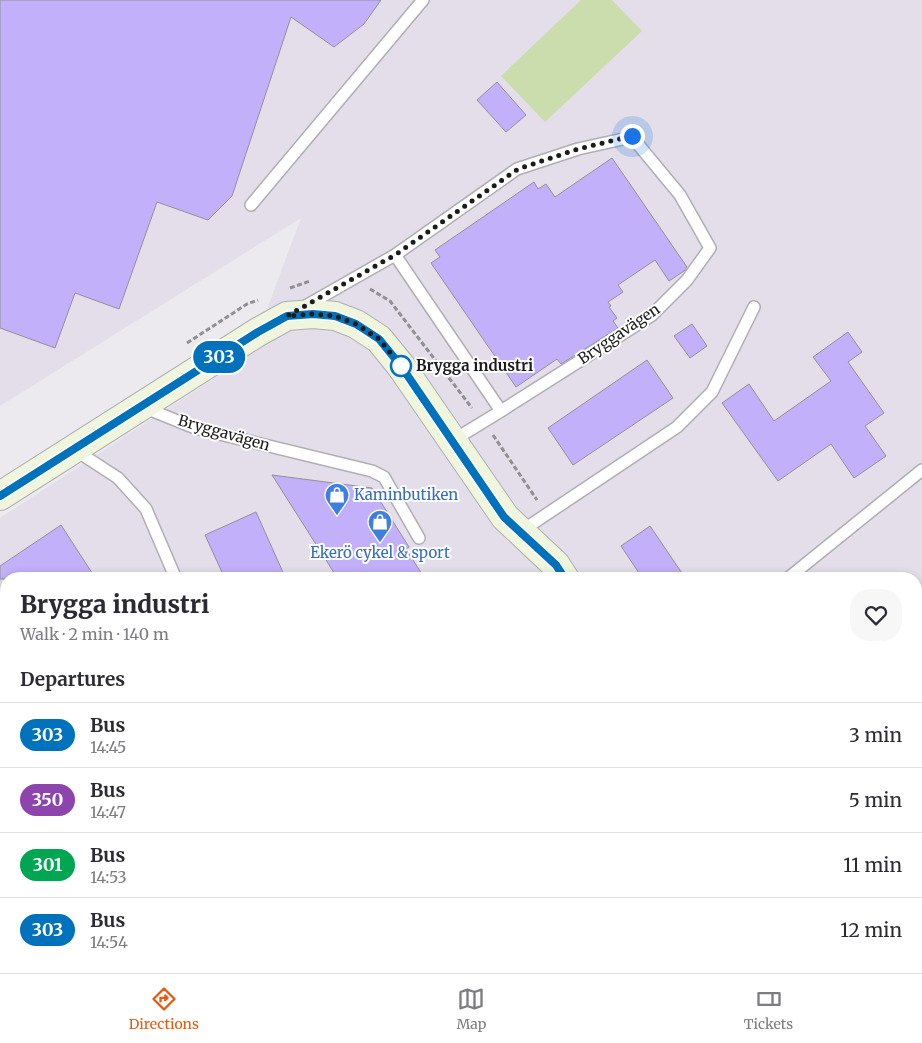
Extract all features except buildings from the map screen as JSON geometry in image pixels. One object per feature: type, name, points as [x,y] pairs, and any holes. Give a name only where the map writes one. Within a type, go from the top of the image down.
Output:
[{"type":"main road","name":"Bryggavägen","points":[[0,496],[258,332],[287,316],[313,314],[335,316],[356,324],[379,339],[401,366],[504,517],[556,565],[560,572]]},
{"type":"lane","points":[[251,204],[423,0]]},
{"type":"lane","name":"Bryggavägen","points":[[287,316],[395,255],[518,169],[578,149],[632,136],[680,195],[710,248],[687,280],[652,315],[452,441]]},
{"type":"lane","points":[[395,255],[500,411]]},
{"type":"lane","points":[[520,532],[677,427],[712,392],[754,307]]},
{"type":"lane","name":"Bryggavägen","points":[[141,406],[196,428],[372,471],[384,477],[419,538]]},
{"type":"lane","points":[[73,450],[118,478],[146,509],[173,572]]},
{"type":"lane","points":[[796,572],[922,470]]},
{"type":"path","points":[[353,279],[390,301],[498,442],[547,514]]},
{"type":"path","points":[[289,288],[314,280]]},
{"type":"path","points":[[181,347],[247,304],[264,298]]},
{"type":"shaded area","points":[[0,0],[922,0],[922,572],[0,572],[0,518],[250,355],[301,218],[0,406]]},
{"type":"green space","points":[[581,0],[612,0],[642,31],[545,122],[501,76]]},
{"type":"bus line","name":"303","points":[[0,496],[258,332],[287,316],[313,314],[335,316],[356,324],[379,339],[401,366],[504,517],[556,565],[560,572]]},
{"type":"place","name":"Brygga industri","points":[[401,366]]},
{"type":"place","name":"Kaminbutiken","points":[[337,516]]},
{"type":"place","name":"Ekerö cykel & sport","points":[[380,543]]},
{"type":"route","points":[[401,366],[379,339],[356,324],[335,316],[313,314],[287,316],[395,255],[518,169],[578,149],[632,136]]}]
